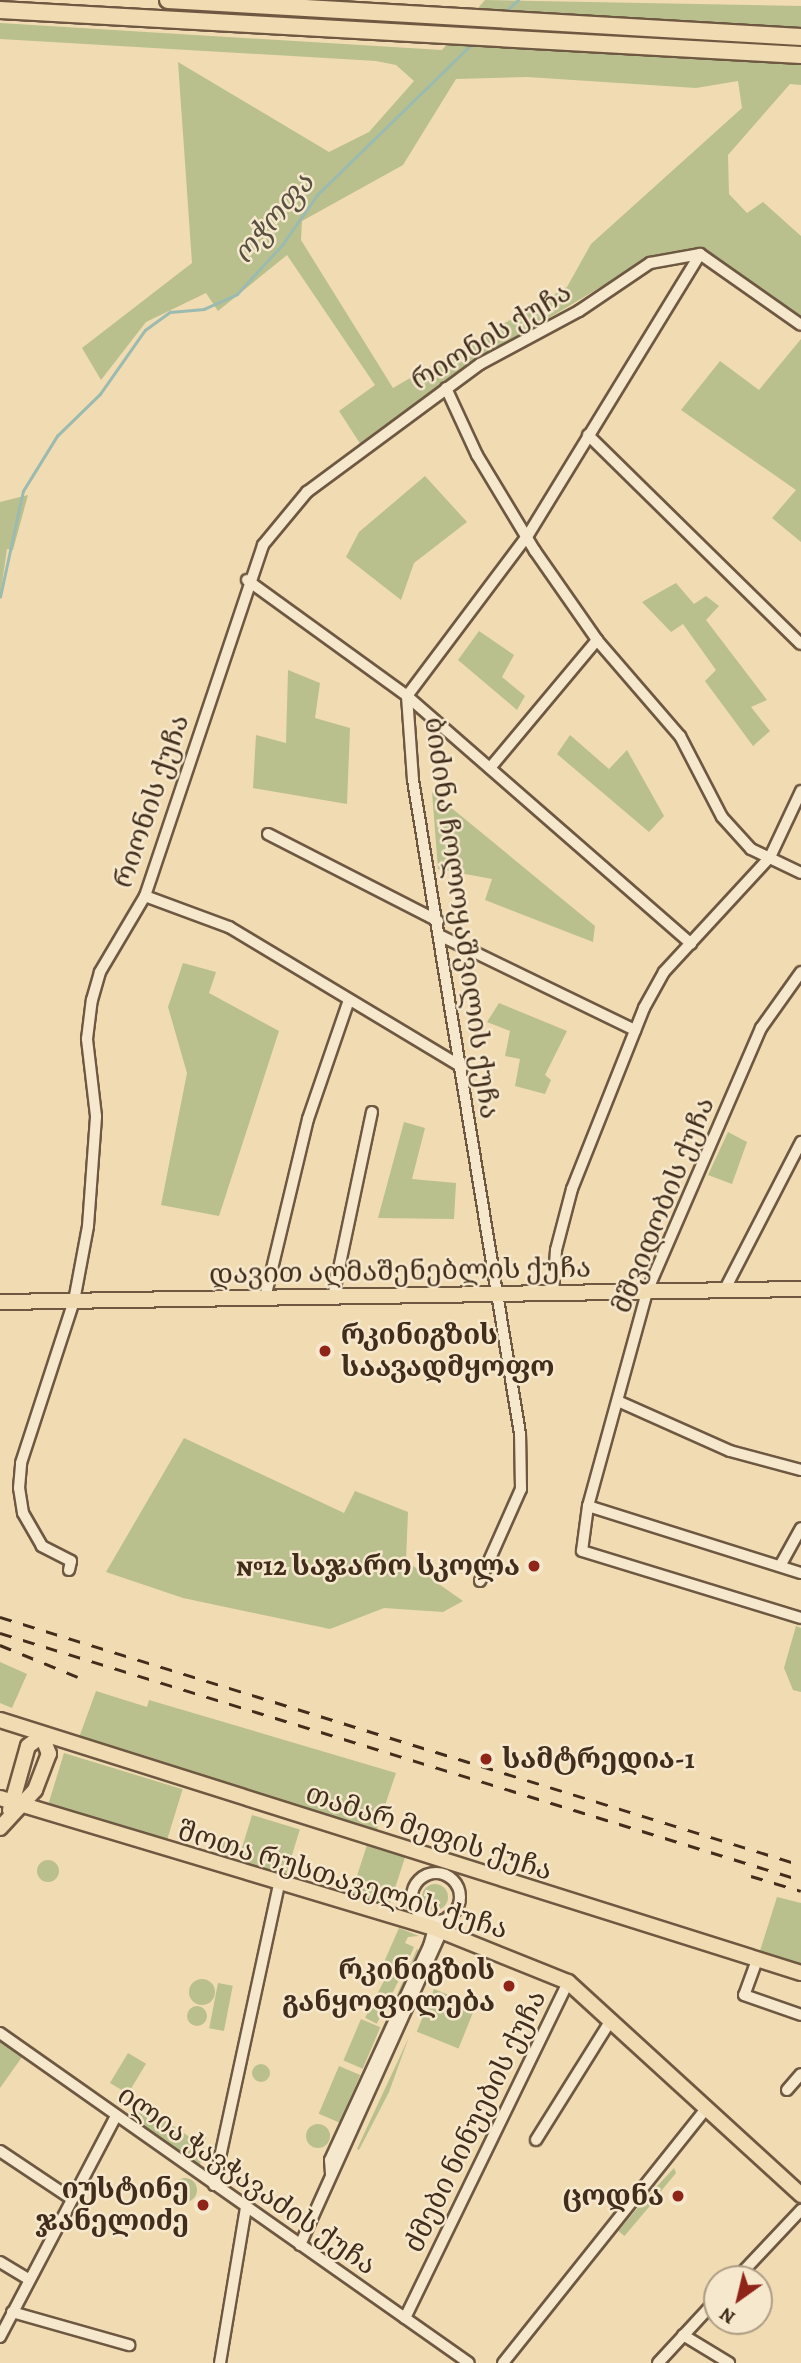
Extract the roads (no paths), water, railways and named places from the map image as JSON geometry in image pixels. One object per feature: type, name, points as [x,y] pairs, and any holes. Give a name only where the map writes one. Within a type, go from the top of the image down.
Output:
[{"type":"highway","points":[[168,0],[801,37]]},
{"type":"highway","points":[[0,10],[801,55]]},
{"type":"main road","name":"დავით აღმაშენებლის ქუჩა","points":[[0,1302],[801,1289]]},
{"type":"main road","name":"თამარ მეფის ქუჩა","points":[[0,1720],[42,1736],[801,1973]]},
{"type":"main road","points":[[3,1824],[8,1801],[28,1746],[42,1736],[49,1754],[8,1801]]},
{"type":"main road","name":"შოთა რუსთაველის ქუჩა","points":[[8,1801],[279,1885],[431,1927],[568,1982],[705,2111],[801,2195]]},
{"type":"main road","points":[[3,1824],[38,1810]]},
{"type":"street","points":[[700,254],[801,325]]},
{"type":"street","name":"რიონის ქუჩა","points":[[69,1570],[71,1562],[42,1546],[23,1513],[19,1488],[21,1463],[74,1301],[88,1226],[96,1116],[87,1039],[92,1000],[100,972],[145,897],[247,580],[263,545],[307,492],[446,388],[650,264],[700,254]]},
{"type":"street","name":"ბიძინა ჩოლოყაშვილის ქუჩა","points":[[480,1581],[521,1489],[520,1434],[441,936],[413,779],[407,696],[527,535],[700,254]]},
{"type":"street","points":[[446,388],[477,455],[527,535],[597,639],[680,736],[722,817],[751,849],[801,873]]},
{"type":"street","points":[[588,435],[801,644]]},
{"type":"street","points":[[247,580],[407,696],[691,944]]},
{"type":"street","points":[[490,768],[597,639]]},
{"type":"street","points":[[553,1293],[556,1250],[572,1189],[635,1030],[664,972],[770,857],[801,791]]},
{"type":"street","points":[[268,834],[438,921]]},
{"type":"street","points":[[145,897],[229,928],[462,1067]]},
{"type":"street","points":[[441,936],[635,1030]]},
{"type":"street","name":"მშვიდობის ქუჩა","points":[[801,972],[761,1028],[647,1292],[620,1402],[588,1506],[582,1551],[801,1618]]},
{"type":"street","points":[[265,1298],[308,1119],[349,999]]},
{"type":"street","points":[[333,1297],[372,1112]]},
{"type":"street","points":[[724,1291],[801,1142]]},
{"type":"street","points":[[620,1402],[730,1451],[801,1470]]},
{"type":"street","points":[[588,1506],[801,1573]]},
{"type":"street","points":[[780,1566],[801,1528]]},
{"type":"street","points":[[300,2245],[446,1933],[448,1917],[459,1903],[454,1882],[445,1863],[425,1875],[412,1894],[421,1916],[431,1927],[429,1946],[330,2160],[331,2174]]},
{"type":"street","points":[[425,1875],[438,1873],[454,1882]]},
{"type":"street","points":[[214,2185],[279,1885]]},
{"type":"street","points":[[421,1916],[448,1917]]},
{"type":"street","points":[[757,1960],[744,1995],[801,2015]]},
{"type":"street","name":"ძმები ნინუების ქუჩა","points":[[405,2318],[568,1982]]},
{"type":"street","points":[[537,2140],[611,2020]]},
{"type":"street","name":"ილია ჭავჭავაძის ქუჩა","points":[[0,2033],[469,2363]]},
{"type":"street","points":[[787,2090],[801,2074]]},
{"type":"street","points":[[503,2363],[705,2111]]},
{"type":"street","points":[[0,2337],[69,2197],[116,2116]]},
{"type":"street","points":[[0,2151],[69,2197]]},
{"type":"street","points":[[220,2363],[246,2207]]},
{"type":"street","points":[[749,2265],[801,2210]]},
{"type":"street","points":[[0,2262],[27,2278]]},
{"type":"street","points":[[12,2312],[129,2345]]},
{"type":"street","points":[[658,2363],[703,2314]]},
{"type":"street","points":[[683,2335],[729,2363]]},
{"type":"waterway","name":"ოჭოფა","points":[[504,13],[518,0]]},
{"type":"waterway","name":"ოჭოფა","points":[[0,597],[23,491],[57,436],[100,394],[145,330],[170,312],[204,309],[237,294],[282,245],[317,195],[474,42]]},
{"type":"railway","points":[[0,1617],[801,1865]]},
{"type":"railway","points":[[0,1633],[801,1880]]},
{"type":"railway","points":[[0,1645],[78,1677]]},
{"type":"railway","points":[[751,1876],[801,1891]]},
{"type":"place","name":"რკინიგზის საავადმყოფო","points":[[325,1351]]},
{"type":"place","name":"№12 საჯარო სკოლა","points":[[534,1566]]},
{"type":"place","name":"სამტრედია-1","points":[[486,1759]]},
{"type":"place","name":"რკინიგზის განყოფილება","points":[[509,1986]]},
{"type":"place","name":"ცოდნა","points":[[678,2196]]},
{"type":"place","name":"იუსტინე ჯანელიძე","points":[[203,2205]]}]
